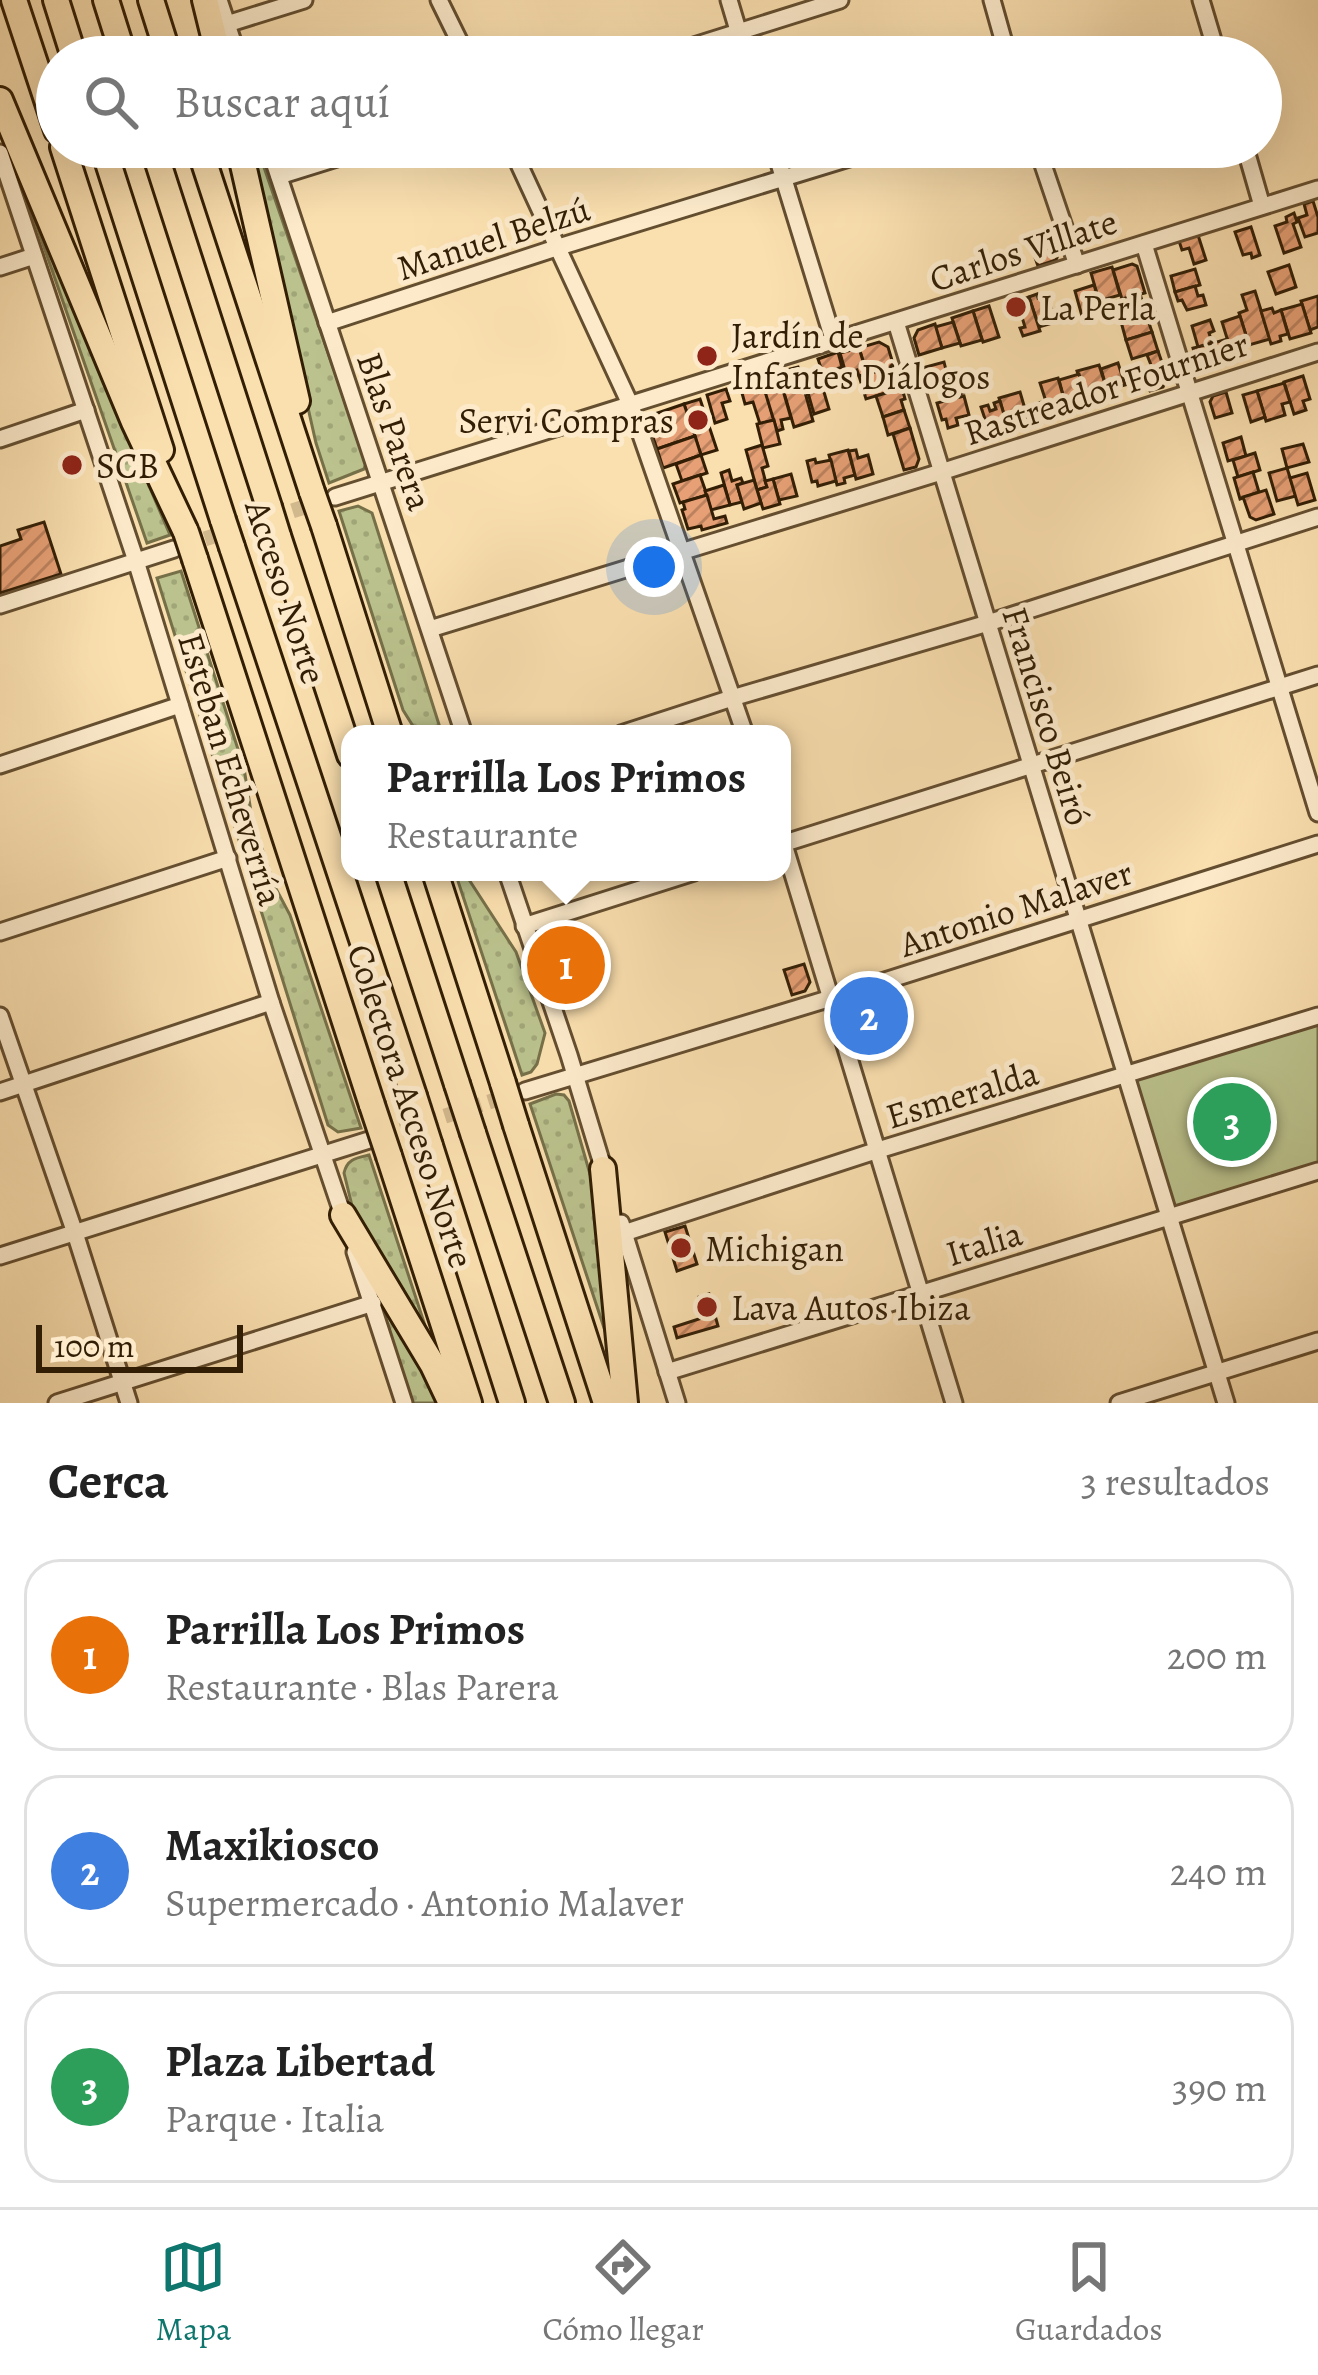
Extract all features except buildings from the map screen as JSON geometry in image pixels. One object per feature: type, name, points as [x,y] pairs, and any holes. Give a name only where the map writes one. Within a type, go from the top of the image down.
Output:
[{"type":"highway","points":[[14,0],[36,67]]},
{"type":"highway","points":[[56,0],[67,36]]},
{"type":"highway","points":[[106,0],[117,36]]},
{"type":"highway","points":[[151,0],[162,36]]},
{"type":"highway","points":[[206,0],[214,36]]},
{"type":"highway","points":[[0,100],[185,543]]},
{"type":"highway","name":"Colectora Acceso Norte","points":[[69,168],[185,543],[372,1105],[379,1148],[469,1403]]},
{"type":"highway","name":"Acceso Norte","points":[[110,168],[341,878]]},
{"type":"highway","name":"Acceso Norte","points":[[160,168],[341,728]]},
{"type":"highway","points":[[207,168],[324,495]]},
{"type":"highway","points":[[244,168],[324,495],[323,526],[387,725]]},
{"type":"highway","name":"Acceso Norte","points":[[342,881],[512,1403]]},
{"type":"highway","points":[[391,881],[562,1403]]},
{"type":"highway","points":[[438,881],[514,1087],[516,1125],[606,1403]]},
{"type":"highway","points":[[603,1169],[625,1403]]},
{"type":"highway","points":[[343,1215],[433,1364],[451,1403]]},
{"type":"street","points":[[219,0],[231,36]]},
{"type":"street","points":[[227,24],[304,0]]},
{"type":"street","points":[[439,0],[457,36]]},
{"type":"street","points":[[729,0],[740,36]]},
{"type":"street","points":[[726,36],[840,0]]},
{"type":"street","points":[[992,0],[1002,36]]},
{"type":"street","points":[[1201,0],[1212,36]]},
{"type":"street","name":"Esteban Echeverría","points":[[0,154],[136,561],[271,1002],[404,1403]]},
{"type":"street","name":"Blas Parera","points":[[276,168],[461,725]]},
{"type":"street","points":[[279,176],[305,168]]},
{"type":"street","points":[[521,168],[631,406],[742,725]]},
{"type":"street","points":[[781,168],[834,342]]},
{"type":"street","name":"Manuel Belzú","points":[[327,323],[819,168]]},
{"type":"street","points":[[1043,168],[1077,265]]},
{"type":"street","points":[[1250,168],[1262,206]]},
{"type":"street","name":"Carlos Villate","points":[[324,495],[383,484],[1318,189]]},
{"type":"street","points":[[1144,244],[1318,814]]},
{"type":"street","points":[[0,267],[34,256]]},
{"type":"street","name":"Francisco Beiró","points":[[896,322],[1226,1403]]},
{"type":"street","name":"Rastreador Fournier","points":[[430,628],[1318,352]]},
{"type":"street","points":[[0,439],[86,410]]},
{"type":"street","points":[[649,725],[1318,517]]},
{"type":"street","points":[[0,605],[185,543]]},
{"type":"street","points":[[791,840],[1318,675]]},
{"type":"street","points":[[0,765],[180,704]]},
{"type":"street","name":"Antonio Malaver","points":[[514,1087],[576,1075],[831,998],[1318,844]]},
{"type":"street","points":[[0,932],[228,859]]},
{"type":"street","points":[[791,868],[954,1403]]},
{"type":"street","points":[[510,881],[576,1075],[676,1403]]},
{"type":"street","points":[[524,926],[666,881]]},
{"type":"street","points":[[0,1092],[271,1002]]},
{"type":"street","points":[[0,1016],[129,1403]]},
{"type":"street","name":"Esmeralda","points":[[624,1233],[1318,1016]]},
{"type":"street","points":[[0,1256],[322,1154],[379,1148]]},
{"type":"street","name":"Italia","points":[[667,1372],[1318,1171]]},
{"type":"street","points":[[57,1403],[373,1303]]},
{"type":"street","points":[[1119,1403],[1318,1341]]},
{"type":"green space","points":[[254,168],[264,168],[366,463],[364,469],[329,483]]},
{"type":"green space","points":[[29,204],[170,535],[147,543]]},
{"type":"green space","points":[[358,506],[372,513],[439,725],[412,725],[403,710],[339,511]]},
{"type":"green space","points":[[181,571],[244,768],[252,818],[274,885],[290,915],[361,1128],[338,1132],[328,1125],[157,578]]},
{"type":"green space","points":[[458,881],[470,881],[516,952],[545,1033],[537,1064],[522,1075]]},
{"type":"green space","points":[[1318,1023],[1318,1166],[1174,1210],[1134,1079]]},
{"type":"green space","points":[[556,1094],[569,1101],[596,1195],[612,1352],[530,1104]]},
{"type":"green space","points":[[369,1155],[434,1353],[356,1222],[344,1173],[350,1162]]},
{"type":"green space","points":[[378,1296],[437,1395],[441,1403],[412,1403]]},
{"type":"tunnel","points":[[183,546],[320,502]]},
{"type":"tunnel","points":[[379,1137],[511,1095]]},
{"type":"place","name":"La Perla","points":[[1016,307]]},
{"type":"place","name":"Jardín de Infantes Diálogos","points":[[707,356]]},
{"type":"place","name":"Servi Compras","points":[[698,420]]},
{"type":"place","name":"SCB","points":[[72,465]]},
{"type":"place","name":"Parrilla Los Primos","points":[[566,965]]},
{"type":"place","name":"Maxikiosco","points":[[869,1016]]},
{"type":"place","name":"Plaza Libertad","points":[[1232,1122]]},
{"type":"place","name":"Michigan","points":[[681,1248]]},
{"type":"place","name":"Lava Autos Ibiza","points":[[707,1307]]}]
